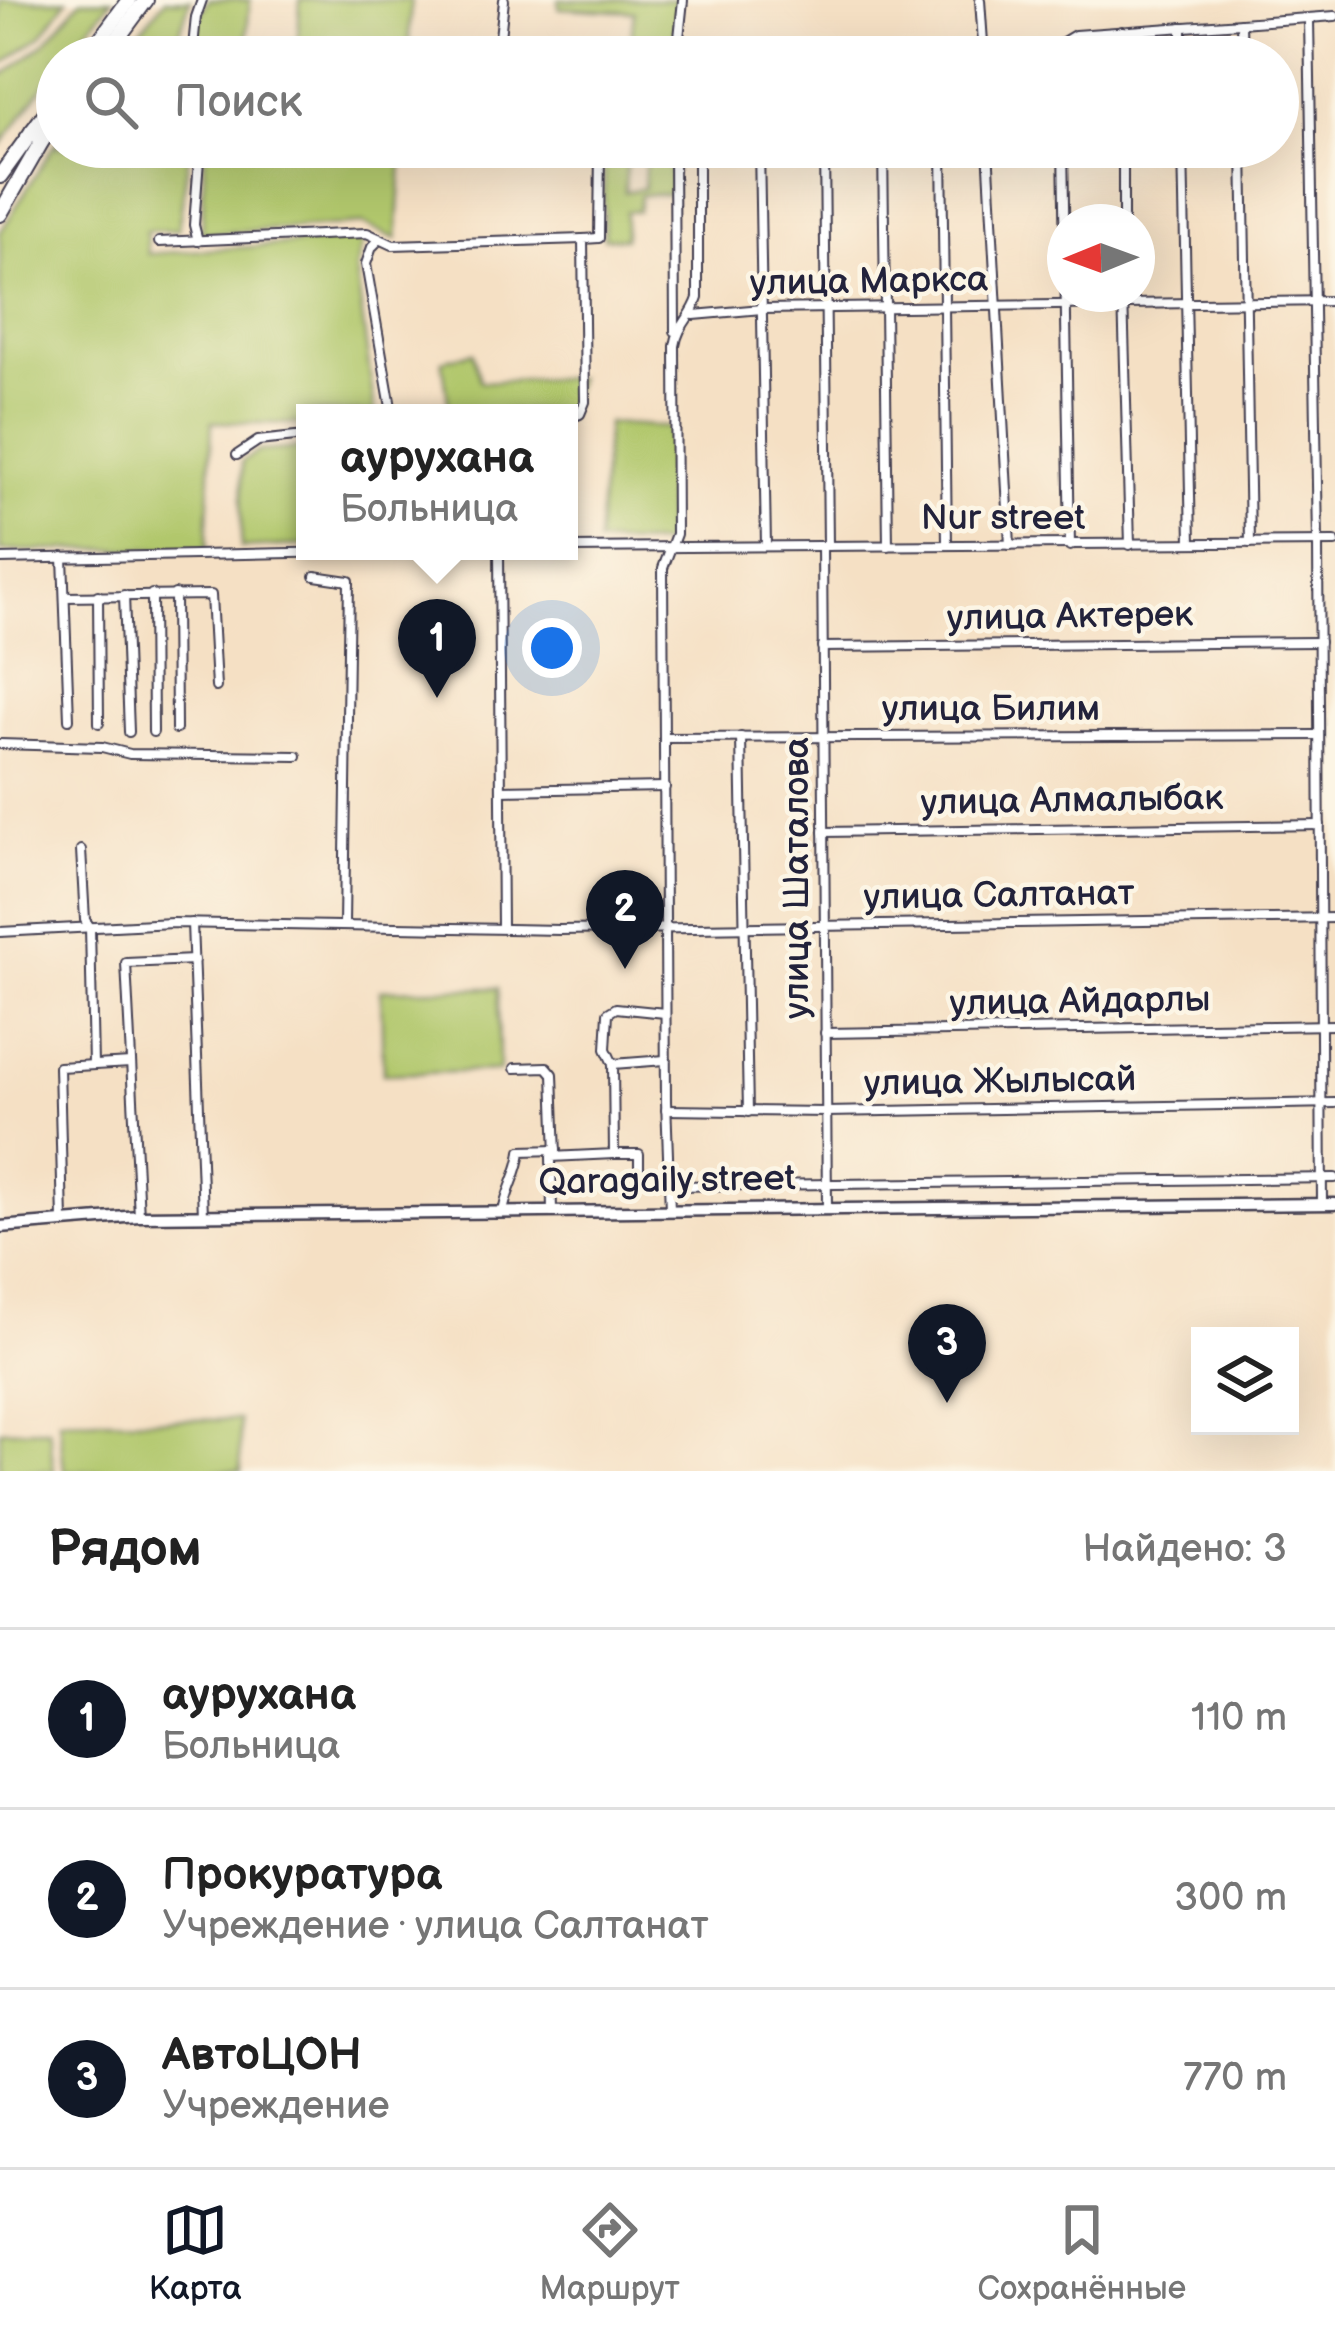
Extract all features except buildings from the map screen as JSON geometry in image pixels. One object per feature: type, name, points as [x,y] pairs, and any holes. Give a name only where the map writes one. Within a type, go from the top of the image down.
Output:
[{"type":"highway","points":[[102,36],[129,0]]},
{"type":"highway","points":[[119,36],[146,0]]},
{"type":"highway","points":[[0,176],[36,137]]},
{"type":"highway","points":[[0,200],[36,138]]},
{"type":"highway","points":[[0,214],[36,139]]},
{"type":"street","points":[[194,36],[202,0]]},
{"type":"street","points":[[500,36],[504,0]]},
{"type":"street","points":[[679,36],[683,0]]},
{"type":"street","points":[[980,0],[983,36]]},
{"type":"street","points":[[1072,36],[1335,16]]},
{"type":"street","points":[[1309,19],[1322,1179],[1329,1204]]},
{"type":"street","points":[[1241,22],[1241,36]]},
{"type":"street","points":[[1182,27],[1182,36]]},
{"type":"street","points":[[1122,31],[1122,36]]},
{"type":"street","points":[[198,168],[194,225],[198,241]]},
{"type":"street","points":[[159,242],[367,233],[393,245],[599,238],[600,168]]},
{"type":"street","points":[[670,1210],[663,568],[671,549],[676,510],[674,168]]},
{"type":"street","points":[[675,346],[682,322],[692,316],[700,264],[698,168]]},
{"type":"street","points":[[759,168],[766,546]]},
{"type":"street","name":"улица Шаталова","points":[[824,168],[827,1209]]},
{"type":"street","points":[[883,168],[888,546]]},
{"type":"street","points":[[942,168],[947,545]]},
{"type":"street","points":[[989,168],[1010,545]]},
{"type":"street","points":[[1063,168],[1064,204]]},
{"type":"street","points":[[1123,168],[1123,204]]},
{"type":"street","points":[[1183,168],[1191,543]]},
{"type":"street","points":[[1244,168],[1250,543]]},
{"type":"street","points":[[380,239],[366,264],[390,404]]},
{"type":"street","points":[[578,415],[585,402],[583,239]]},
{"type":"street","name":"улица Маркса","points":[[1155,301],[1335,301]]},
{"type":"street","name":"улица Маркса","points":[[692,316],[762,309],[1047,306]]},
{"type":"street","points":[[1065,312],[1070,546]]},
{"type":"street","points":[[1124,312],[1130,545]]},
{"type":"street","points":[[237,455],[258,441],[296,437]]},
{"type":"street","name":"Nur street","points":[[578,548],[1335,542]]},
{"type":"street","points":[[0,559],[296,553]]},
{"type":"street","points":[[63,557],[69,719]]},
{"type":"street","points":[[500,560],[502,928]]},
{"type":"street","points":[[315,576],[349,580],[344,924]]},
{"type":"street","points":[[152,594],[153,732]]},
{"type":"street","points":[[176,594],[176,729]]},
{"type":"street","points":[[65,597],[206,594],[213,598],[216,687]]},
{"type":"street","points":[[98,595],[99,723]]},
{"type":"street","points":[[124,595],[129,732]]},
{"type":"street","name":"улица Актерек","points":[[822,647],[1318,642]]},
{"type":"street","name":"улица Билим","points":[[664,738],[1319,735]]},
{"type":"street","points":[[741,737],[748,1112]]},
{"type":"street","points":[[0,744],[102,747],[130,754],[297,756]]},
{"type":"street","points":[[501,790],[664,788]]},
{"type":"street","name":"улица Алмалыбак","points":[[824,832],[1320,825]]},
{"type":"street","points":[[81,850],[85,920],[90,927],[93,1065]]},
{"type":"street","name":"улица Салтанат","points":[[0,932],[192,923],[743,928],[1335,918]]},
{"type":"street","points":[[192,923],[203,1216]]},
{"type":"street","points":[[139,1216],[126,963],[194,960]]},
{"type":"street","points":[[614,1154],[614,1064],[606,1049],[608,1012],[616,1008],[665,1012]]},
{"type":"street","name":"улица Айдарлы","points":[[825,1033],[1335,1025]]},
{"type":"street","points":[[614,1064],[665,1060]]},
{"type":"street","points":[[63,1221],[59,1066],[131,1063]]},
{"type":"street","points":[[514,1067],[547,1067],[553,1074],[556,1153]]},
{"type":"street","name":"улица Жылысай","points":[[666,1110],[826,1112],[1335,1103]]},
{"type":"street","points":[[503,1213],[521,1151],[639,1154],[639,1170]]},
{"type":"street","points":[[552,1213],[551,1156],[556,1153]]},
{"type":"street","points":[[669,1186],[1335,1178]]},
{"type":"street","name":"Qaragaily street","points":[[0,1227],[139,1216],[1329,1204]]},
{"type":"green space","points":[[0,0],[67,0],[41,36],[0,66]]},
{"type":"green space","points":[[81,0],[112,0],[82,36],[51,36]]},
{"type":"green space","points":[[165,0],[190,0],[179,36],[136,36]]},
{"type":"green space","points":[[208,0],[250,0],[247,36],[198,36],[198,19]]},
{"type":"green space","points":[[300,0],[411,0],[409,36],[298,36]]},
{"type":"green space","points":[[559,0],[678,0],[674,36],[631,36],[634,12],[559,8]]},
{"type":"green space","points":[[36,50],[36,97],[0,146],[0,78]]},
{"type":"green space","points":[[40,168],[187,168],[178,230],[146,231],[148,254],[363,239],[356,269],[374,404],[296,404],[296,424],[212,422],[207,548],[0,551],[0,233]]},
{"type":"green space","points":[[204,168],[402,168],[397,239],[363,224],[202,234]]},
{"type":"green space","points":[[604,168],[626,168],[625,192],[644,188],[645,168],[669,168],[670,194],[640,195],[638,211],[625,212],[625,238],[604,238]]},
{"type":"green space","points":[[473,352],[480,382],[577,378],[571,404],[449,404],[442,360]]},
{"type":"green space","points":[[607,423],[669,427],[666,544],[597,543]]},
{"type":"green space","points":[[296,449],[296,545],[241,548],[242,461],[259,451]]},
{"type":"green space","points":[[498,988],[499,1071],[383,1074],[381,990]]},
{"type":"green space","points":[[59,1419],[239,1420],[241,1471],[64,1471]]},
{"type":"green space","points":[[49,1429],[54,1471],[0,1471],[0,1430]]},
{"type":"place","name":"аурухана","points":[[437,698]]},
{"type":"place","name":"Прокуратура","points":[[625,969]]},
{"type":"place","name":"АвтоЦОН","points":[[947,1403]]}]
